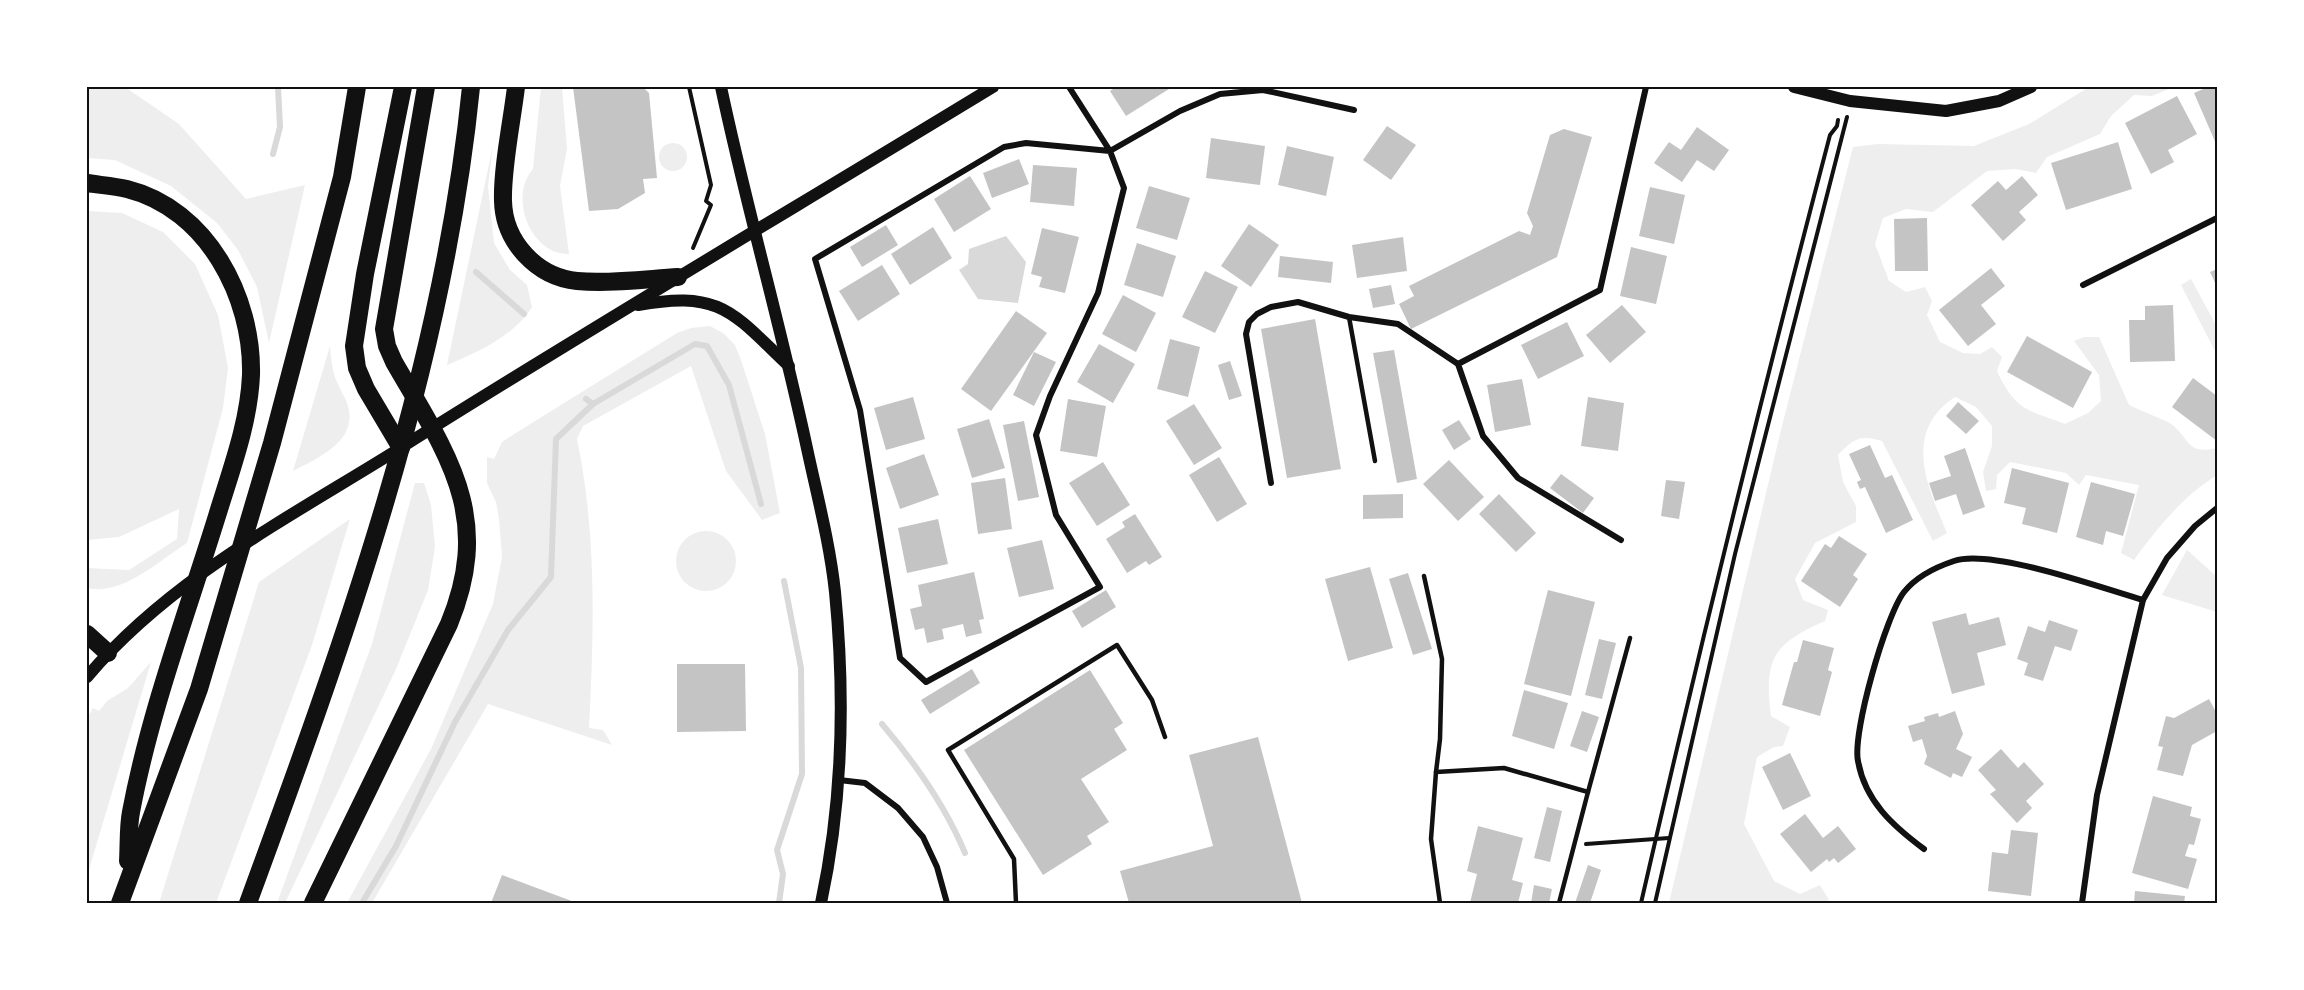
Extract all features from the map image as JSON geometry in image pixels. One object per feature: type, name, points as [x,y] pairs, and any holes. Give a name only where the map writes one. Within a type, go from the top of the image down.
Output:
[{"type":"highway","points":[[120,903],[199,689],[272,443],[342,177],[357,87]]},
{"type":"highway","points":[[401,448],[366,389],[357,368],[354,346],[365,274],[403,87]]},
{"type":"highway","points":[[313,903],[434,657],[458,602],[464,580],[468,534],[463,498],[452,464],[394,362],[387,346],[384,329],[426,87]]},
{"type":"highway","points":[[248,903],[294,779],[370,552],[411,417],[437,294],[467,130],[471,87]]},
{"type":"highway","points":[[516,87],[503,200],[506,220],[513,239],[525,255],[540,268],[558,277],[578,281],[678,277]]},
{"type":"highway","points":[[87,183],[128,189],[168,207],[202,235],[226,271],[245,315],[251,375],[240,441],[155,718],[131,813],[127,880]]},
{"type":"highway","points":[[87,634],[108,653]]},
{"type":"main road","points":[[721,87],[789,366],[834,590],[841,677],[839,780],[828,868],[821,903]]},
{"type":"main road","points":[[87,677],[108,653],[159,604],[187,584],[628,307],[993,87]]},
{"type":"main road","points":[[1794,87],[1850,101],[1946,111],[1999,101],[2031,87]]},
{"type":"main road","points":[[628,307],[678,299],[711,304],[740,320],[789,366]]},
{"type":"street","points":[[1069,87],[1110,151],[1124,189],[1098,293],[1050,396],[1036,435],[1056,515],[1100,587],[926,682],[900,658],[860,410],[815,259],[1004,147],[1026,143],[1110,151],[1180,111],[1220,94],[1263,90],[1354,110]]},
{"type":"street","points":[[1458,364],[1600,290],[1646,87]]},
{"type":"street","points":[[2083,285],[2217,218]]},
{"type":"street","points":[[1271,483],[1246,334],[1249,322],[1257,314],[1271,307],[1298,302],[1349,317],[1398,324],[1458,364],[1483,436],[1518,478],[1621,540]]},
{"type":"street","points":[[2082,903],[2097,795],[2143,600],[2168,558],[2194,526],[2217,508]]},
{"type":"street","points":[[1924,849],[1897,829],[1878,807],[1865,785],[1857,759],[1862,717],[1868,695],[1890,618],[1904,592],[1922,576],[1956,560],[1997,559],[2143,600]]},
{"type":"street","points":[[839,780],[865,783],[898,808],[923,837],[937,867],[946,903]]},
{"type":"lane","points":[[1349,317],[1375,461]]},
{"type":"lane","points":[[1424,576],[1442,659],[1440,739],[1431,840],[1440,903]]},
{"type":"lane","points":[[1559,903],[1630,638]]},
{"type":"lane","points":[[1016,903],[1014,859],[948,750],[1117,645],[1152,700],[1165,737]]},
{"type":"lane","points":[[1436,772],[1504,768],[1588,792]]},
{"type":"path","points":[[678,277],[708,217],[711,205],[706,201],[711,185],[689,87]]},
{"type":"path","points":[[1655,903],[1735,554],[1846,118]]},
{"type":"path","points":[[1641,903],[1793,273],[1830,135],[1837,126],[1838,120]]},
{"type":"path","points":[[1574,845],[1669,838]]},
{"type":"shaded area","points":[[87,87],[125,87],[179,124],[246,199],[305,185],[269,343],[257,287],[238,250],[217,223],[171,186],[115,160],[87,158]]},
{"type":"shaded area","points":[[541,87],[562,87],[567,149],[560,186],[569,254],[556,252],[534,235],[523,208],[526,181],[533,169]]},
{"type":"shaded area","points":[[2089,87],[2174,87],[2152,96],[2134,95],[2111,116],[2100,134],[2047,157],[2036,173],[2015,169],[1987,171],[1933,212],[1906,209],[1883,218],[1875,244],[1889,281],[1906,292],[1925,287],[1932,301],[1927,315],[1940,342],[1963,353],[1980,354],[1992,347],[2002,357],[1997,371],[2010,394],[2023,407],[2065,424],[2088,413],[2101,401],[2099,375],[2074,341],[2084,337],[2099,337],[2129,405],[2168,422],[2193,447],[2206,450],[2217,448],[2217,475],[2171,513],[2134,560],[2121,553],[2139,485],[2086,475],[2079,485],[2066,473],[2010,462],[1997,475],[1996,489],[1986,491],[1983,472],[1992,446],[1992,426],[1976,407],[1955,397],[1939,411],[1929,426],[1924,443],[1927,479],[1947,533],[1933,541],[1882,441],[1862,438],[1848,445],[1838,455],[1843,482],[1856,506],[1856,522],[1815,543],[1795,579],[1803,600],[1828,610],[1825,621],[1807,629],[1783,646],[1771,667],[1769,697],[1771,716],[1790,727],[1783,746],[1774,747],[1757,757],[1744,824],[1774,881],[1800,894],[1820,885],[1829,900],[1824,903],[1669,903],[1780,434],[1853,147],[1878,144],[1974,146],[2029,124]]},
{"type":"shaded area","points":[[673,143],[683,147],[687,157],[683,167],[673,171],[663,167],[659,157],[663,147]]},
{"type":"shaded area","points":[[493,145],[488,187],[494,243],[510,270],[527,285],[532,307],[525,317],[506,334],[483,349],[447,365]]},
{"type":"shaded area","points":[[87,211],[122,213],[163,232],[195,264],[218,315],[228,368],[223,408],[187,543],[127,582],[100,589],[87,588],[87,568],[129,570],[177,539],[179,509],[119,537],[87,540]]},
{"type":"shaded area","points":[[1006,236],[1026,262],[1018,303],[978,299],[959,270],[968,264],[969,249]]},
{"type":"shaded area","points":[[2191,279],[2217,327],[2217,355],[2181,285]]},
{"type":"shaded area","points":[[710,326],[723,333],[735,345],[741,360],[765,434],[780,513],[762,520],[726,471],[691,366],[583,426],[577,439],[591,547],[593,619],[589,728],[603,730],[612,745],[488,704],[372,903],[347,903],[431,749],[493,604],[502,557],[496,502],[487,483],[487,457],[494,459],[502,442],[677,333],[691,328]]},
{"type":"shaded area","points":[[330,346],[334,373],[350,416],[348,427],[335,446],[315,460],[293,471]]},
{"type":"shaded area","points":[[415,483],[424,483],[431,505],[435,547],[428,590],[396,669],[285,903],[277,903],[372,644]]},
{"type":"shaded area","points":[[350,519],[312,645],[216,903],[159,903],[259,582]]},
{"type":"shaded area","points":[[700,531],[712,531],[723,536],[731,544],[736,561],[734,573],[723,586],[712,591],[700,591],[689,586],[681,578],[676,567],[676,555],[681,544],[689,536]]},
{"type":"shaded area","points":[[2187,550],[2217,577],[2217,612],[2162,595]]},
{"type":"shaded area","points":[[151,662],[87,876],[87,718],[93,708],[99,711],[107,701],[128,688]]},
{"type":"building","points":[[573,87],[643,87],[649,93],[657,178],[643,179],[645,193],[618,209],[589,211]]},
{"type":"building","points":[[1116,87],[1168,87],[1169,89],[1126,116],[1110,91]]},
{"type":"building","points":[[2208,87],[2217,87],[2217,146],[2194,93]]},
{"type":"building","points":[[2177,96],[2197,134],[2168,150],[2174,162],[2151,174],[2125,123]]},
{"type":"building","points":[[1387,126],[1416,145],[1391,180],[1363,160]]},
{"type":"building","points":[[1697,127],[1729,150],[1714,171],[1697,160],[1682,182],[1654,163],[1669,142],[1681,150]]},
{"type":"building","points":[[1564,129],[1592,137],[1557,257],[1411,329],[1399,304],[1414,296],[1409,286],[1519,231],[1530,235],[1533,226],[1527,213],[1550,135]]},
{"type":"building","points":[[1211,138],[1265,146],[1260,185],[1206,178]]},
{"type":"building","points":[[2118,142],[2132,189],[2066,210],[2051,163]]},
{"type":"building","points":[[1287,146],[1334,157],[1326,196],[1278,185]]},
{"type":"building","points":[[1019,159],[1029,184],[992,198],[983,173]]},
{"type":"building","points":[[1033,165],[1077,168],[1074,206],[1030,202]]},
{"type":"building","points":[[970,176],[991,209],[954,232],[934,199]]},
{"type":"building","points":[[2022,176],[2038,195],[2019,212],[2026,220],[2003,241],[1971,205],[1998,181],[2006,190]]},
{"type":"building","points":[[1149,186],[1190,198],[1177,240],[1136,228]]},
{"type":"building","points":[[1650,187],[1685,195],[1674,244],[1639,236]]},
{"type":"building","points":[[1927,218],[1928,271],[1895,271],[1894,219]]},
{"type":"building","points":[[1249,224],[1279,245],[1251,287],[1221,266]]},
{"type":"building","points":[[886,225],[898,245],[862,267],[850,247]]},
{"type":"building","points":[[933,227],[952,258],[910,285],[891,254]]},
{"type":"building","points":[[1042,228],[1079,237],[1065,293],[1039,287],[1042,277],[1031,274]]},
{"type":"building","points":[[1403,237],[1407,271],[1357,278],[1352,245]]},
{"type":"building","points":[[1137,243],[1176,256],[1163,297],[1124,285]]},
{"type":"building","points":[[1631,247],[1667,256],[1656,304],[1620,296]]},
{"type":"building","points":[[1280,256],[1333,262],[1331,283],[1278,277]]},
{"type":"building","points":[[882,265],[900,294],[858,321],[839,291]]},
{"type":"building","points":[[1991,268],[2005,286],[1981,305],[1996,324],[1968,346],[1939,310]]},
{"type":"building","points":[[2217,269],[2217,287],[2210,272]]},
{"type":"building","points":[[1205,271],[1238,287],[1215,333],[1182,317]]},
{"type":"building","points":[[1391,285],[1395,304],[1373,308],[1369,289]]},
{"type":"building","points":[[1123,295],[1156,313],[1136,352],[1102,334]]},
{"type":"building","points":[[1622,305],[1646,332],[1610,363],[1586,335]]},
{"type":"building","points":[[2173,305],[2175,361],[2130,362],[2129,320],[2145,320],[2145,306]]},
{"type":"building","points":[[1016,311],[1047,333],[991,411],[961,389]]},
{"type":"building","points":[[1315,319],[1341,469],[1287,478],[1261,329]]},
{"type":"building","points":[[1567,322],[1584,356],[1538,379],[1521,345]]},
{"type":"building","points":[[2027,336],[2092,372],[2073,408],[2007,372]]},
{"type":"building","points":[[1170,339],[1200,347],[1188,397],[1157,389]]},
{"type":"building","points":[[1099,344],[1135,364],[1113,403],[1077,382]]},
{"type":"building","points":[[1394,350],[1417,479],[1397,483],[1373,353]]},
{"type":"building","points":[[1034,352],[1056,362],[1034,406],[1013,395]]},
{"type":"building","points":[[1230,361],[1242,396],[1229,400],[1218,365]]},
{"type":"building","points":[[2193,378],[2217,396],[2217,441],[2172,407]]},
{"type":"building","points":[[1522,379],[1531,425],[1495,432],[1487,385]]},
{"type":"building","points":[[913,397],[925,439],[886,450],[874,408]]},
{"type":"building","points":[[1588,397],[1624,403],[1618,451],[1581,446]]},
{"type":"building","points":[[1068,399],[1106,406],[1097,457],[1060,451]]},
{"type":"building","points":[[1958,402],[1979,421],[1966,434],[1946,416]]},
{"type":"building","points":[[1194,404],[1222,448],[1194,465],[1166,421]]},
{"type":"building","points":[[989,419],[1005,468],[972,478],[957,429]]},
{"type":"building","points":[[1459,420],[1471,439],[1454,450],[1442,430]]},
{"type":"building","points":[[1024,421],[1039,497],[1018,501],[1003,425]]},
{"type":"building","points":[[1870,445],[1885,478],[1892,475],[1913,520],[1886,533],[1865,487],[1860,489],[1857,482],[1861,480],[1849,454]]},
{"type":"building","points":[[1965,448],[1985,507],[1963,515],[1956,494],[1935,501],[1929,483],[1951,476],[1944,456]]},
{"type":"building","points":[[924,454],[939,495],[900,509],[886,468]]},
{"type":"building","points":[[1219,457],[1247,504],[1217,522],[1189,475]]},
{"type":"building","points":[[1449,460],[1484,497],[1458,521],[1423,484]]},
{"type":"building","points":[[1103,462],[1130,505],[1097,526],[1069,483]]},
{"type":"building","points":[[2012,468],[2069,483],[2057,533],[2022,524],[2026,508],[2004,503]]},
{"type":"building","points":[[1561,474],[1594,498],[1583,513],[1550,488]]},
{"type":"building","points":[[1005,478],[1012,529],[978,534],[971,483]]},
{"type":"building","points":[[1666,480],[1685,482],[1679,519],[1661,516]]},
{"type":"building","points":[[2091,482],[2135,494],[2123,536],[2106,531],[2103,545],[2076,537]]},
{"type":"building","points":[[1403,494],[1403,518],[1363,519],[1363,495]]},
{"type":"building","points":[[1499,494],[1536,533],[1516,552],[1479,514]]},
{"type":"building","points":[[1135,514],[1162,557],[1149,565],[1146,561],[1127,573],[1106,539],[1125,527],[1122,522]]},
{"type":"building","points":[[938,519],[948,564],[907,573],[898,528]]},
{"type":"building","points":[[1839,536],[1867,554],[1853,575],[1858,579],[1840,607],[1801,581],[1825,544],[1831,548]]},
{"type":"building","points":[[1042,540],[1054,589],[1019,597],[1007,548]]},
{"type":"building","points":[[1370,567],[1393,648],[1348,661],[1325,579]]},
{"type":"building","points":[[974,572],[984,619],[979,620],[982,633],[966,637],[963,624],[942,629],[944,639],[927,643],[924,628],[915,630],[910,609],[922,606],[918,585]]},
{"type":"building","points":[[1408,573],[1432,649],[1413,655],[1389,579]]},
{"type":"building","points":[[1106,590],[1116,607],[1082,628],[1072,611]]},
{"type":"building","points":[[1548,590],[1595,602],[1571,696],[1524,684]]},
{"type":"building","points":[[1966,613],[1969,625],[1999,617],[2006,645],[1977,653],[1985,685],[1952,694],[1932,622]]},
{"type":"building","points":[[2049,620],[2078,630],[2071,651],[2055,646],[2043,681],[2024,675],[2028,663],[2017,659],[2028,626],[2045,632]]},
{"type":"building","points":[[1599,639],[1616,643],[1602,699],[1585,695]]},
{"type":"building","points":[[1803,640],[1834,648],[1828,670],[1832,672],[1820,716],[1782,705],[1794,662],[1797,662]]},
{"type":"building","points":[[677,664],[745,664],[746,731],[677,732]]},
{"type":"building","points":[[972,669],[980,683],[930,714],[921,700]]},
{"type":"building","points":[[1090,670],[1123,723],[1114,729],[1127,750],[1081,779],[1109,822],[1087,836],[1092,844],[1043,875],[964,750]]},
{"type":"building","points":[[1524,690],[1568,703],[1554,749],[1512,736]]},
{"type":"building","points":[[2209,699],[2217,714],[2217,731],[2192,745],[2183,776],[2157,770],[2163,747],[2158,746],[2166,716],[2174,718]]},
{"type":"building","points":[[1582,711],[1599,717],[1587,752],[1570,746]]},
{"type":"building","points":[[1955,711],[1963,734],[1956,749],[1972,757],[1962,777],[1953,773],[1951,778],[1924,764],[1927,756],[1922,739],[1913,742],[1908,726],[1925,721],[1924,717],[1938,713],[1939,717]]},
{"type":"building","points":[[1258,737],[1302,903],[1129,903],[1120,871],[1213,846],[1189,755]]},
{"type":"building","points":[[2001,749],[2018,768],[2024,762],[2044,784],[2026,801],[2032,808],[2017,823],[1990,794],[1996,790],[1978,770]]},
{"type":"building","points":[[1790,753],[1811,796],[1783,810],[1762,767]]},
{"type":"building","points":[[2153,796],[2192,807],[2190,816],[2201,819],[2194,845],[2189,844],[2185,856],[2197,859],[2188,889],[2132,873]]},
{"type":"building","points":[[1547,807],[1562,811],[1550,862],[1534,858]]},
{"type":"building","points":[[1805,814],[1823,838],[1838,826],[1856,849],[1838,863],[1834,858],[1829,862],[1827,859],[1811,872],[1780,834]]},
{"type":"building","points":[[1478,826],[1523,838],[1512,880],[1523,883],[1518,903],[1470,903],[1477,874],[1467,871]]},
{"type":"building","points":[[2011,830],[2038,833],[2031,896],[1988,891],[1992,852],[2008,854]]},
{"type":"building","points":[[1588,865],[1601,870],[1590,903],[1575,903]]},
{"type":"building","points":[[502,875],[577,903],[491,903]]},
{"type":"building","points":[[1534,885],[1552,889],[1549,903],[1531,903]]},
{"type":"building","points":[[2135,891],[2185,896],[2184,903],[2134,903]]},
{"type":"waterway","points":[[273,154],[280,127],[278,87]]},
{"type":"waterway","points":[[476,272],[524,314]]},
{"type":"waterway","points":[[586,399],[593,404],[695,344],[707,346],[729,385],[761,504]]},
{"type":"waterway","points":[[362,903],[396,846],[455,722],[508,630],[551,577],[556,439],[593,404]]},
{"type":"waterway","points":[[779,903],[783,874],[777,850],[802,774],[801,668],[784,581]]},
{"type":"waterway","points":[[882,724],[929,786],[965,853]]}]
